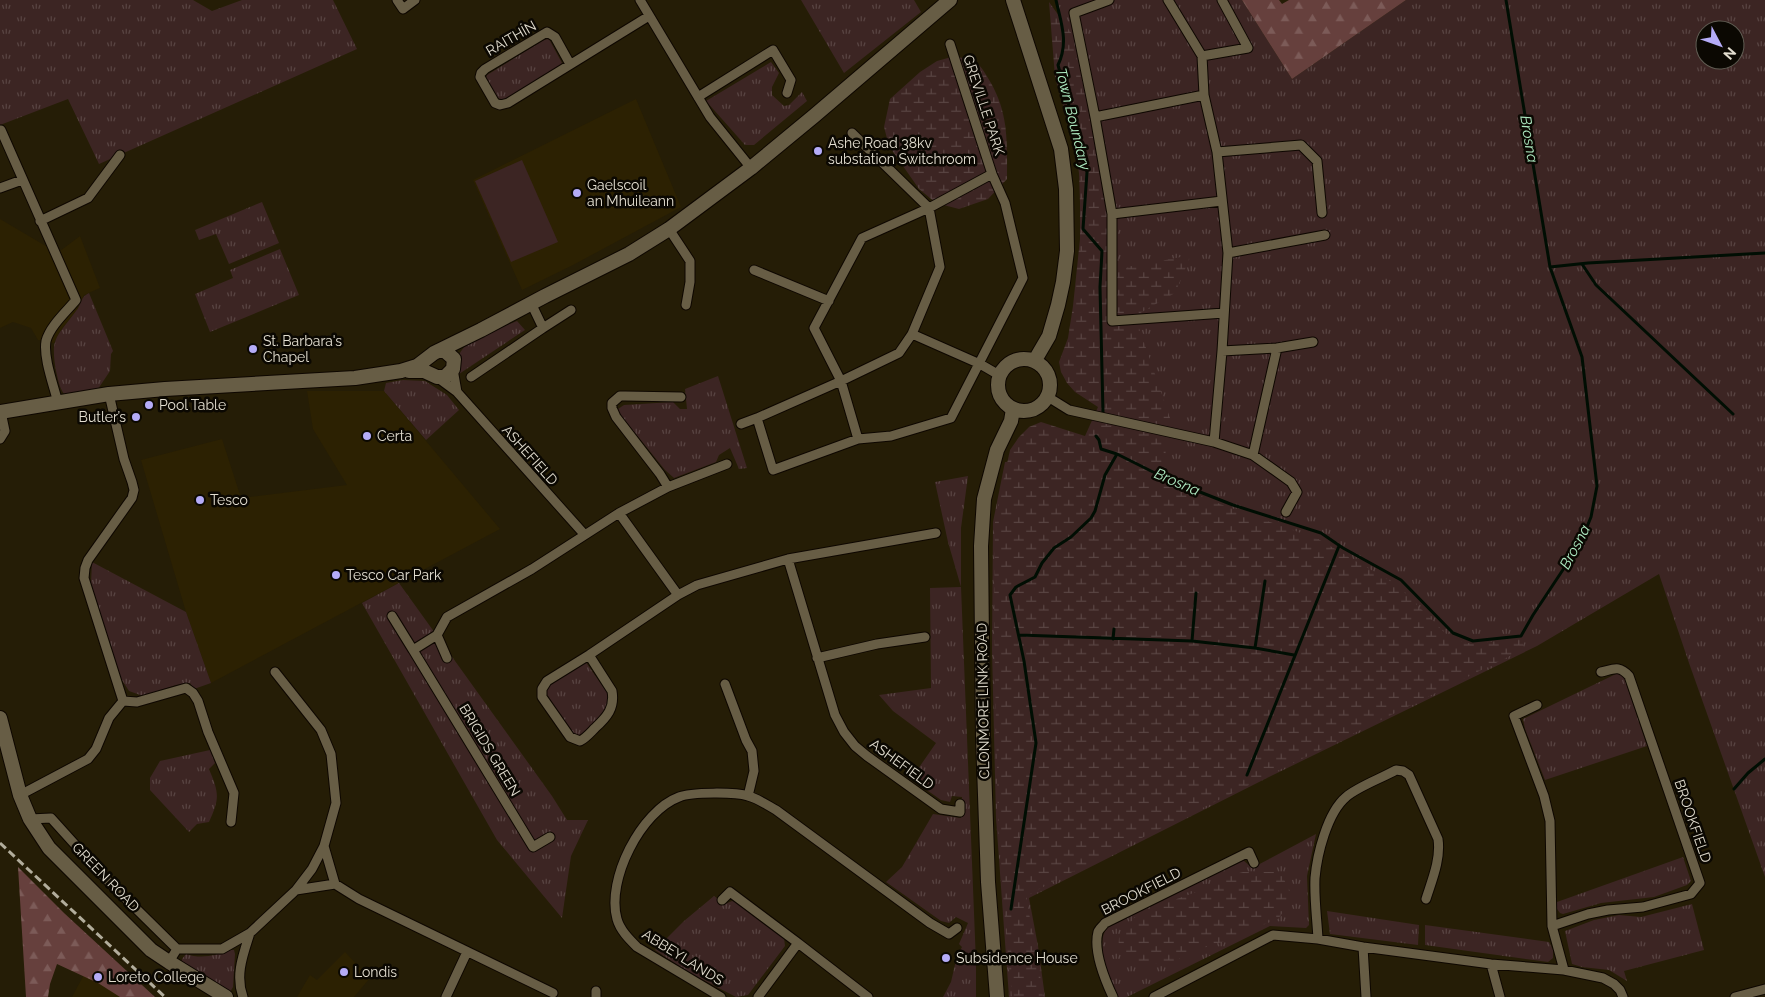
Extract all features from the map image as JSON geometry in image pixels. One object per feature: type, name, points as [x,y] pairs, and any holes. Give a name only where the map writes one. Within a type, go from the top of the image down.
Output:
[{"type":"street","points":[[397,0],[403,9],[415,0]]},
{"type":"street","points":[[640,0],[710,117],[751,168]]},
{"type":"street","points":[[0,439],[5,431],[0,412],[109,394],[355,378],[417,366],[435,353],[635,251],[670,230],[751,168],[855,83],[950,0]]},
{"type":"street","points":[[1012,0],[1061,149],[1066,189],[1067,251],[1063,282],[1049,336],[1035,360]]},
{"type":"street","points":[[1109,0],[1074,13],[1095,116],[1112,214],[1112,321],[1224,313]]},
{"type":"street","points":[[1168,0],[1202,56],[1204,95],[1217,152],[1228,253],[1214,442]]},
{"type":"street","points":[[1202,56],[1248,48],[1222,0]]},
{"type":"street","name":"RAITHÍN","points":[[570,64],[555,37],[547,32],[485,69],[481,73],[480,78],[495,103],[500,105],[508,103],[650,16]]},
{"type":"street","name":"GREVILLE PARK","points":[[757,418],[773,470],[858,439],[890,436],[951,418],[980,364],[1023,278],[1005,203],[992,174],[950,44]]},
{"type":"street","points":[[698,97],[773,50],[790,80],[787,93]]},
{"type":"street","points":[[1095,116],[1204,95]]},
{"type":"street","points":[[2,130],[22,180],[76,300],[52,329],[46,342],[47,359],[58,403]]},
{"type":"street","points":[[741,424],[899,354],[912,334],[940,267],[929,208],[852,133]]},
{"type":"street","points":[[1217,152],[1301,145],[1317,161],[1322,213]]},
{"type":"street","points":[[40,221],[88,198],[120,155]]},
{"type":"street","name":"GREVILLE PARK","points":[[858,439],[841,381],[814,328],[862,238],[929,208],[992,174]]},
{"type":"street","points":[[0,188],[22,180]]},
{"type":"street","points":[[1112,214],[1222,201]]},
{"type":"street","points":[[670,230],[690,261],[690,282],[686,305]]},
{"type":"street","points":[[1228,253],[1325,235]]},
{"type":"street","points":[[754,270],[829,301]]},
{"type":"street","points":[[531,303],[543,328]]},
{"type":"street","points":[[471,377],[571,310]]},
{"type":"street","points":[[401,370],[424,371],[435,376],[445,377],[453,364],[481,330]]},
{"type":"street","points":[[912,334],[995,372],[1001,398],[1013,409],[1029,411],[1043,404],[1048,397],[1051,388],[1048,372],[1035,360],[1018,359],[995,372]]},
{"type":"street","points":[[1222,351],[1277,348],[1312,342]]},
{"type":"street","points":[[1253,455],[1277,348]]},
{"type":"street","points":[[435,353],[449,353],[453,364],[457,392]]},
{"type":"street","points":[[435,353],[428,365],[435,376]]},
{"type":"street","name":"ASHEFIELD","points":[[435,376],[457,392],[584,534]]},
{"type":"street","points":[[109,394],[124,459],[134,490],[132,498],[88,560],[84,568],[84,578],[123,701]]},
{"type":"street","points":[[668,487],[616,417],[612,403],[620,396],[681,397]]},
{"type":"street","points":[[1048,397],[1069,410],[1214,442],[1253,455],[1291,482],[1297,492],[1286,512]]},
{"type":"street","name":"CLONMORE LINK ROAD","points":[[998,997],[987,853],[980,546],[984,499],[997,450],[1011,421],[1013,409]]},
{"type":"street","points":[[392,616],[413,650],[437,635],[447,618],[532,570],[584,534],[619,513],[668,487],[727,464]]},
{"type":"street","points":[[619,513],[678,595]]},
{"type":"street","points":[[589,655],[612,691],[613,703],[608,715],[580,741],[570,737],[542,697],[542,688],[547,681],[678,595],[697,585],[788,559],[936,533]]},
{"type":"street","name":"ASHEFIELD","points":[[788,559],[835,715],[844,732],[855,746],[941,809],[960,812],[960,804]]},
{"type":"street","points":[[437,635],[447,658]]},
{"type":"street","points":[[818,658],[877,644],[925,637]]},
{"type":"street","name":"BRIGIDS GREEN","points":[[413,650],[533,847],[550,837]]},
{"type":"street","name":"BROOKFIELD","points":[[1552,926],[1588,914],[1644,907],[1691,894],[1700,883],[1629,676],[1624,670],[1616,668],[1601,672]]},
{"type":"street","points":[[169,962],[177,949],[222,949],[250,933],[296,890],[312,869],[324,846],[336,803],[331,754],[320,730],[275,672]]},
{"type":"street","points":[[726,684],[746,740],[752,751],[754,771],[748,796]]},
{"type":"street","points":[[123,701],[137,702],[186,688],[193,692],[198,700],[208,732],[234,793],[231,822]]},
{"type":"street","points":[[20,795],[88,760],[96,749],[109,718],[123,701]]},
{"type":"street","points":[[1537,705],[1514,716],[1544,796],[1550,821],[1552,926],[1564,970]]},
{"type":"street","points":[[0,718],[20,795],[28,815]]},
{"type":"street","points":[[1318,939],[1315,877],[1321,848],[1335,808],[1346,796],[1396,770],[1409,774],[1438,839],[1440,849],[1438,861],[1426,899]]},
{"type":"street","name":"ABBEYLANDS","points":[[721,997],[637,947],[626,935],[618,921],[615,909],[615,890],[624,860],[632,843],[662,807],[681,796],[736,793],[748,796],[776,810],[949,934],[957,928]]},
{"type":"street","name":"GREEN ROAD","points":[[28,815],[51,818],[107,880],[177,949]]},
{"type":"street","name":"GREEN ROAD","points":[[28,815],[49,848],[151,950],[226,997]]},
{"type":"street","points":[[324,846],[334,884]]},
{"type":"street","name":"BROOKFIELD","points":[[1113,997],[1102,969],[1098,946],[1098,932],[1105,923],[1249,852],[1254,863]]},
{"type":"street","points":[[296,890],[334,884],[359,899],[553,994]]},
{"type":"street","points":[[722,900],[730,892],[868,997]]},
{"type":"street","points":[[243,997],[240,990],[239,968],[250,933]]},
{"type":"street","points":[[1159,996],[1273,935],[1318,939],[1362,947],[1491,964],[1564,970],[1603,978],[1614,984],[1620,990],[1623,997]]},
{"type":"street","points":[[758,997],[798,943]]},
{"type":"street","points":[[1362,947],[1366,997]]},
{"type":"street","points":[[446,997],[467,952]]},
{"type":"street","points":[[1491,964],[1500,997]]},
{"type":"street","points":[[1734,997],[1765,989]]},
{"type":"shaded area","name":"Gaelscoil an Mhuileann","points":[[636,99],[681,207],[522,290],[473,180]]},
{"type":"shaded area","points":[[0,219],[44,245],[60,251],[80,236],[100,288],[84,295],[77,310],[60,331],[54,343],[38,340],[31,328],[13,322],[0,328]]},
{"type":"shaded area","points":[[307,391],[384,391],[500,529],[211,683],[186,612],[141,460],[222,439],[241,498],[347,485],[313,429]]},
{"type":"shaded area","name":"Londis","points":[[345,952],[370,978],[354,997],[297,997],[310,975],[317,980]]},
{"type":"shaded area","name":"Loreto College","points":[[94,956],[132,997],[72,997]]},
{"type":"green space","points":[[0,0],[193,0],[212,11],[242,0],[333,0],[357,49],[99,164],[68,99],[0,125]]},
{"type":"green space","points":[[801,0],[914,0],[921,12],[844,73]]},
{"type":"green space","points":[[1056,0],[1242,0],[1292,79],[1406,0],[1765,0],[1765,877],[1659,574],[1537,646],[1267,778],[1029,898],[1045,997],[1009,997],[996,818],[992,650],[993,522],[1005,462],[1099,451],[1103,413],[1087,172],[1065,41]]},
{"type":"green space","points":[[1242,0],[1279,0],[1282,4],[1289,0],[1406,0],[1292,79]]},
{"type":"green space","points":[[1049,2],[1072,34],[1081,79],[1105,170],[1120,269],[1191,255],[1175,293],[1135,316],[1170,418],[1162,480],[1225,506],[1318,539],[1397,585],[1450,638],[1472,644],[1524,638],[1523,649],[1027,896],[1043,997],[1012,997],[998,823],[994,618],[995,519],[1010,450],[1019,437],[1029,427],[1041,422],[1085,436],[1098,407],[1075,392],[1067,383],[1061,372],[1059,362],[1068,338],[1073,306],[1080,239],[1080,203],[1079,173],[1073,140],[1055,77]]},
{"type":"green space","points":[[549,39],[562,63],[560,66],[504,100],[498,98],[486,78],[487,75],[544,40]]},
{"type":"green space","points":[[955,56],[976,62],[984,71],[995,91],[1003,115],[1007,152],[1007,179],[988,199],[959,209],[936,203],[919,189],[889,146],[884,127],[890,99],[920,72],[937,61]]},
{"type":"green space","points":[[771,62],[779,73],[772,87],[772,95],[784,106],[789,105],[802,92],[807,101],[754,145],[745,145],[706,101]]},
{"type":"green space","points":[[522,160],[558,242],[511,262],[475,181]]},
{"type":"green space","points":[[262,202],[279,243],[229,264],[216,234],[199,240],[195,230]]},
{"type":"green space","points":[[280,249],[299,295],[210,332],[195,294],[233,278],[230,270]]},
{"type":"green space","points":[[89,293],[113,351],[111,354],[110,371],[98,389],[64,394],[60,386],[54,360],[55,344],[60,332]]},
{"type":"green space","points":[[517,321],[525,330],[459,374],[458,358],[467,344]]},
{"type":"green space","points":[[718,376],[747,468],[739,469],[730,448],[719,455],[716,462],[674,478],[665,470],[619,413],[618,409],[624,405],[673,402],[680,409],[687,409],[685,389]]},
{"type":"green space","points":[[403,380],[425,381],[447,395],[459,410],[426,440],[384,391],[386,383]]},
{"type":"green space","points":[[968,476],[961,528],[961,587],[948,542],[935,482]]},
{"type":"green space","points":[[92,562],[186,612],[211,683],[194,689],[190,683],[176,685],[143,696],[129,691],[120,677],[91,583]]},
{"type":"green space","points":[[399,583],[552,796],[567,820],[588,820],[571,856],[562,918],[497,840],[362,603]]},
{"type":"green space","points":[[961,587],[976,997],[943,997],[951,982],[957,956],[962,947],[959,944],[968,923],[956,917],[949,923],[941,921],[886,882],[902,867],[933,814],[961,818],[962,797],[952,796],[950,802],[941,800],[911,779],[936,743],[893,711],[879,695],[931,688],[930,588]]},
{"type":"green space","points":[[585,661],[608,694],[608,709],[581,736],[575,735],[566,725],[545,691],[550,683]]},
{"type":"green space","points":[[1618,673],[1624,677],[1647,746],[1545,780],[1525,729],[1523,719]]},
{"type":"green space","points":[[210,750],[215,763],[209,769],[217,796],[215,807],[209,822],[197,824],[189,832],[150,790],[150,778],[160,761]]},
{"type":"green space","points":[[1316,834],[1307,876],[1309,925],[1306,928],[1270,926],[1127,997],[1118,997],[1103,953],[1103,935],[1107,928],[1243,860],[1252,868]]},
{"type":"green space","points":[[1683,857],[1691,881],[1687,885],[1654,897],[1601,903],[1563,914],[1557,909],[1557,902]]},
{"type":"green space","points":[[18,867],[64,913],[155,997],[120,997],[98,983],[57,964],[48,997],[26,997]]},
{"type":"green space","points":[[1243,872],[1280,872],[1290,891],[1289,904],[1278,919],[1172,962],[1145,964],[1118,954],[1119,938],[1134,918],[1171,901],[1199,891],[1224,877]]},
{"type":"green space","points":[[714,896],[725,904],[732,901],[737,902],[784,938],[785,946],[748,995],[736,997],[688,972],[655,950],[684,921]]},
{"type":"green space","points":[[1692,904],[1704,950],[1624,971],[1627,981],[1609,970],[1572,964],[1565,931],[1594,920],[1619,915],[1641,917]]},
{"type":"green space","points":[[1327,911],[1419,925],[1418,945],[1330,934]]},
{"type":"green space","points":[[1425,925],[1549,942],[1553,950],[1553,958],[1548,962],[1425,945]]},
{"type":"green space","points":[[234,950],[235,954],[233,987],[230,992],[182,965],[182,959],[186,954],[208,956]]},
{"type":"waterway","name":"Town Boundary","points":[[1056,0],[1064,40],[1058,65],[1087,172],[1083,229],[1102,251],[1100,287],[1103,413]]},
{"type":"waterway","name":"Brosna","points":[[1096,436],[1101,449],[1117,454],[1167,479],[1233,505],[1321,533],[1343,548],[1401,580],[1453,633],[1473,641],[1521,636],[1580,544],[1591,517],[1597,486],[1582,357],[1550,267],[1506,0]]},
{"type":"waterway","points":[[1550,267],[1588,263],[1765,253]]},
{"type":"waterway","points":[[1582,264],[1596,285],[1733,414]]},
{"type":"waterway","points":[[1011,909],[1036,743],[1024,661],[1010,595],[1016,587],[1035,577],[1042,563],[1054,548],[1071,537],[1091,518],[1095,511],[1105,475],[1117,454]]},
{"type":"waterway","points":[[1247,775],[1339,546]]},
{"type":"waterway","points":[[1255,648],[1265,581]]},
{"type":"waterway","points":[[1192,641],[1196,593]]},
{"type":"waterway","points":[[1113,639],[1114,629]]},
{"type":"waterway","points":[[1019,635],[1192,641],[1255,648],[1294,655]]},
{"type":"waterway","name":"Brosna","points":[[1734,789],[1748,773],[1765,759]]},
{"type":"railway","points":[[0,843],[165,997]]},
{"type":"place","name":"Ashe Road 38kv substation Switchroom","points":[[818,151]]},
{"type":"place","name":"Gaelscoil an Mhuileann","points":[[577,193]]},
{"type":"place","name":"St. Barbara's Chapel","points":[[253,349]]},
{"type":"place","name":"Pool Table","points":[[149,405]]},
{"type":"place","name":"Butler’s","points":[[136,417]]},
{"type":"place","name":"Certa","points":[[367,436]]},
{"type":"place","name":"Tesco","points":[[200,500]]},
{"type":"place","name":"Tesco Car Park","points":[[336,575]]},
{"type":"place","name":"Subsidence House","points":[[946,958]]},
{"type":"place","name":"Londis","points":[[344,972]]},
{"type":"place","name":"Loreto College","points":[[98,977]]}]
